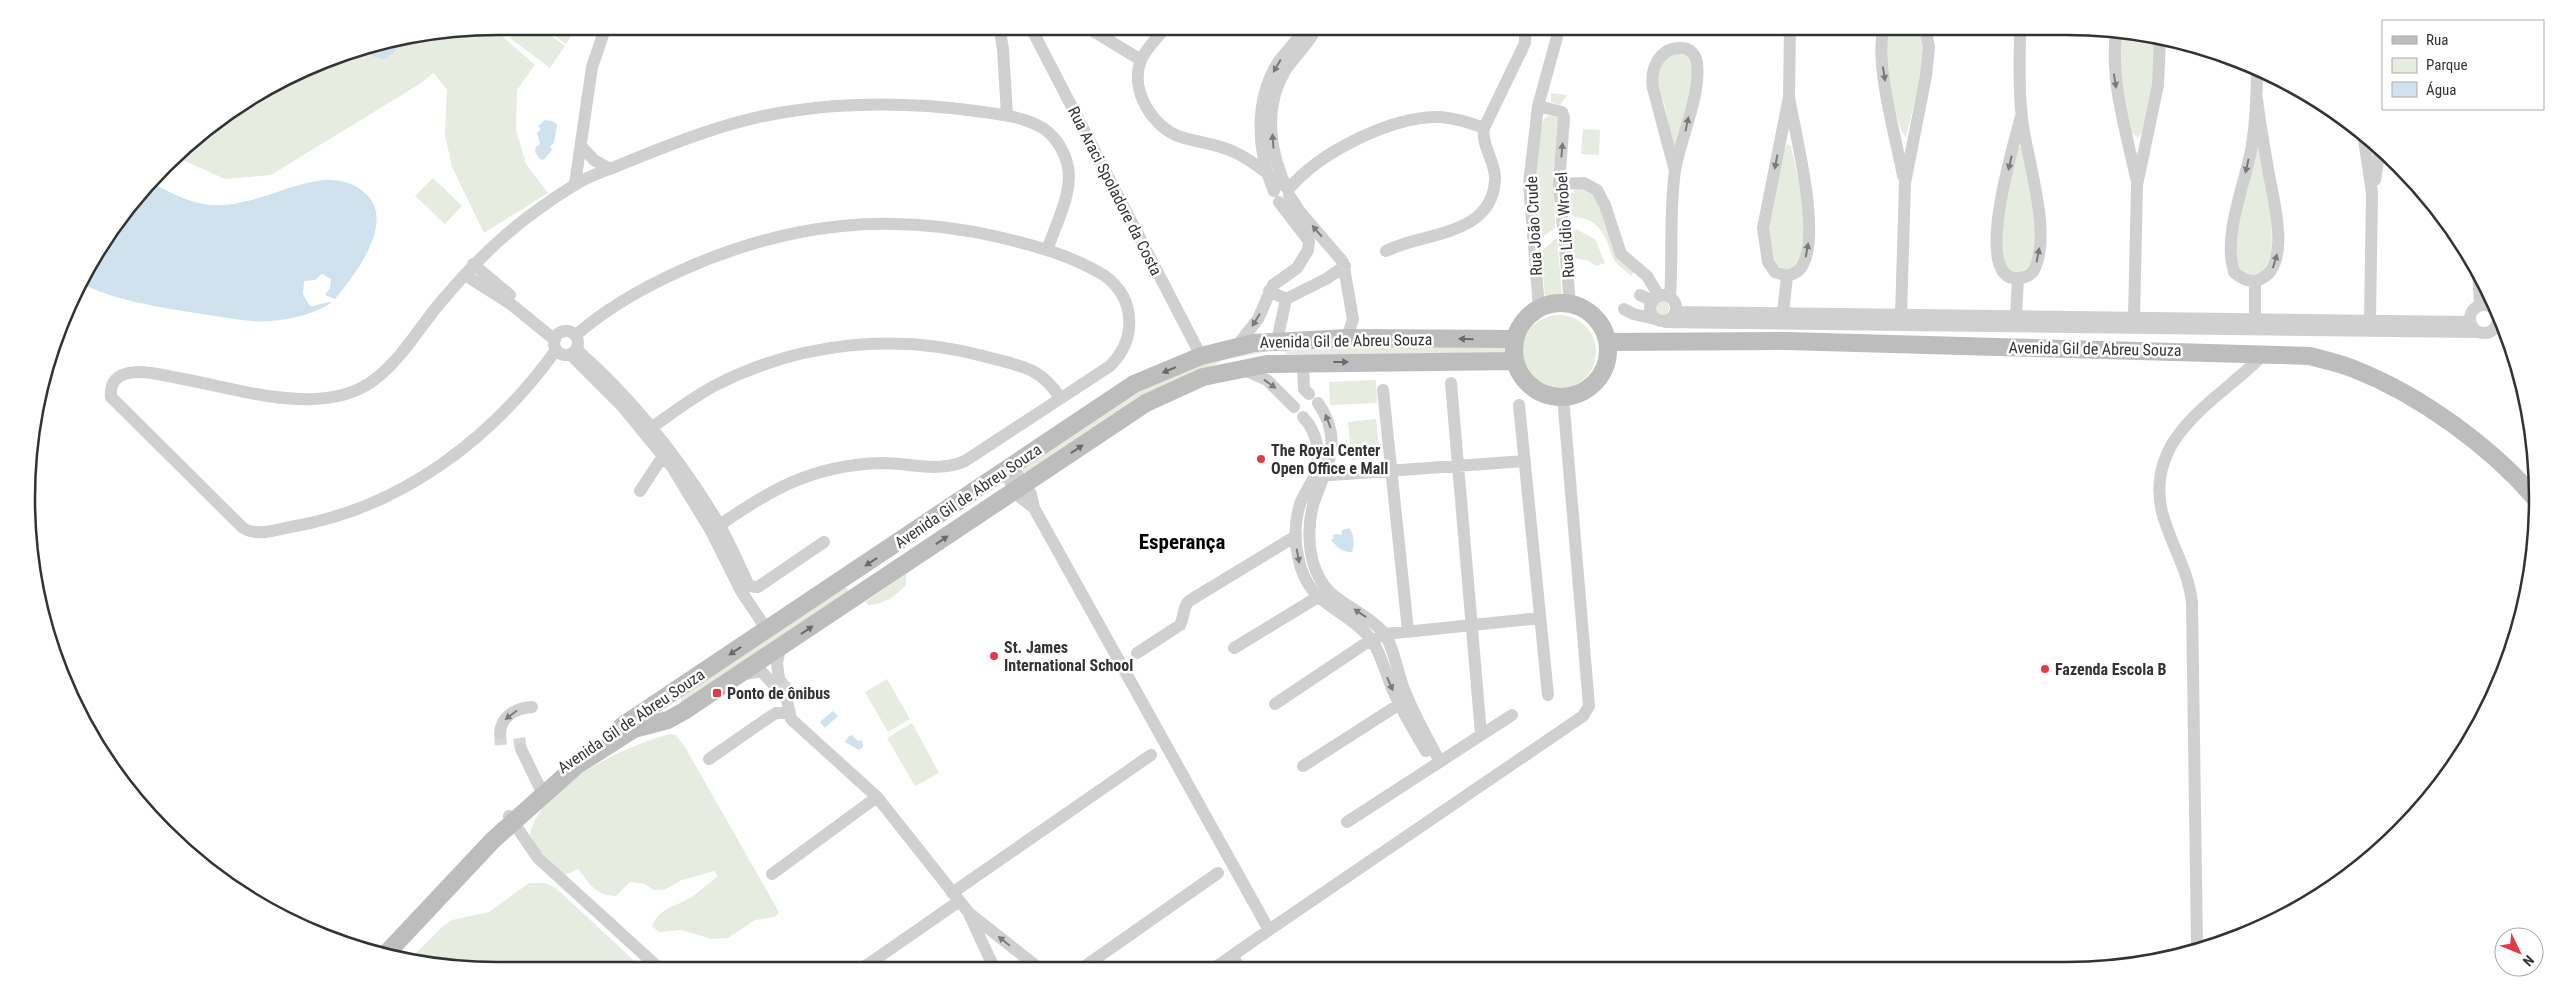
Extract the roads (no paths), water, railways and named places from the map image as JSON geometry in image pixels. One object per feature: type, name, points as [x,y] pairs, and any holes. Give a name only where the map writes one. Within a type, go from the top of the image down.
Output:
[{"type":"street","points":[[576,184],[592,67],[603,35]]},
{"type":"street","points":[[1001,35],[1007,115]]},
{"type":"street","name":"Rua Araci Spoladore da Costa","points":[[1035,35],[1201,356]]},
{"type":"street","points":[[1100,35],[1141,60]]},
{"type":"street","points":[[1159,35],[1141,60],[1139,81],[1144,102],[1155,121],[1163,128],[1182,138],[1236,152],[1267,175],[1283,193],[1345,266],[1353,319],[1347,338]]},
{"type":"street","points":[[1267,175],[1260,136],[1265,94],[1274,70],[1306,35]]},
{"type":"street","points":[[1236,346],[1258,319],[1269,291],[1275,283],[1298,268],[1309,246],[1309,241],[1283,193],[1273,148],[1272,106],[1286,70],[1308,35]]},
{"type":"street","points":[[1386,251],[1400,244],[1461,228],[1483,210],[1494,190],[1495,175],[1484,138],[1484,128],[1525,44],[1525,35]]},
{"type":"street","name":"Rua João Crude","points":[[1539,308],[1529,184],[1538,106],[1558,35]]},
{"type":"street","points":[[1789,97],[1811,215],[1805,261],[1797,272],[1787,276],[1775,272],[1768,262],[1763,228],[1789,97],[1790,35]]},
{"type":"street","points":[[1883,35],[1882,63],[1905,183]]},
{"type":"street","points":[[1901,315],[1905,183],[1926,76],[1929,47],[1927,35]]},
{"type":"street","points":[[2020,35],[2022,116],[2020,145],[1996,219],[1996,244],[2001,268],[2012,278],[2028,276],[2033,271],[2039,254],[2039,212],[2020,145]]},
{"type":"street","points":[[2115,38],[2113,61],[2115,84],[2137,185]]},
{"type":"street","points":[[2134,318],[2137,185],[2145,139],[2158,85],[2160,45]]},
{"type":"street","points":[[1640,295],[1661,298],[1676,304],[1676,312],[1670,320],[1660,320],[1651,312],[1661,298],[1675,171],[1675,150],[1653,88],[1652,75],[1656,63],[1662,56],[1682,48],[1688,49],[1695,56],[1697,69],[1687,128],[1675,150]]},
{"type":"street","points":[[2257,76],[2258,145],[2279,225],[2276,261],[2265,278],[2255,281],[2244,279],[2234,272],[2230,253],[2234,225],[2258,145]]},
{"type":"street","points":[[473,264],[557,341],[562,355],[574,352],[579,342],[576,335],[569,331],[557,341],[505,412],[478,438],[420,478],[370,504],[320,521],[250,532],[242,527],[111,397],[112,386],[115,380],[123,374],[131,373],[168,376],[295,398],[318,398],[356,391],[376,379],[399,357],[438,304],[473,264],[523,219],[576,184],[690,137],[790,111],[892,105],[951,108],[1007,115],[1032,123],[1047,131],[1058,143],[1067,162],[1069,172],[1067,191],[1048,248]]},
{"type":"street","name":"Rua Lídio Wrobel","points":[[1538,106],[1564,114],[1559,184],[1570,303]]},
{"type":"street","points":[[1283,193],[1300,176],[1334,152],[1352,142],[1395,125],[1439,117],[1456,119],[1484,128]]},
{"type":"street","points":[[1896,138],[1913,136]]},
{"type":"street","points":[[2128,140],[2145,139]]},
{"type":"street","points":[[1780,142],[1797,143]]},
{"type":"street","points":[[2365,145],[2372,192],[2370,321]]},
{"type":"street","points":[[582,147],[594,160],[610,169]]},
{"type":"street","points":[[2366,150],[2371,150]]},
{"type":"street","points":[[2372,192],[2379,157]]},
{"type":"street","points":[[1559,184],[1584,183],[1597,190],[1605,204],[1621,254],[1647,276],[1661,298]]},
{"type":"street","points":[[576,335],[610,309],[656,282],[709,258],[766,238],[812,228],[898,223],[963,229],[1048,248],[1090,267],[1112,281],[1128,306],[1130,316],[1128,332],[1122,351],[1110,366],[957,465],[938,467],[897,463],[828,468],[774,489],[715,528]]},
{"type":"street","points":[[1286,299],[1326,279],[1345,266]]},
{"type":"street","points":[[464,275],[512,306],[557,341]]},
{"type":"street","points":[[1783,314],[1787,276]]},
{"type":"street","points":[[2016,316],[2018,278]]},
{"type":"street","points":[[2255,281],[2255,320]]},
{"type":"street","points":[[2479,289],[2480,305]]},
{"type":"street","points":[[1269,291],[1286,299]]},
{"type":"street","points":[[1286,299],[1277,341],[1271,353],[1249,360],[1240,368],[1272,384],[1294,407]]},
{"type":"street","points":[[1554,303],[1570,303],[1584,308],[1595,317],[1603,328],[1608,342],[1606,363],[1596,382],[1585,391],[1563,397],[1542,393],[1530,386],[1521,374],[1515,361],[1515,339],[1524,321],[1539,308],[1554,303]]},
{"type":"street","points":[[2473,327],[2473,310],[2480,305],[2487,307]]},
{"type":"street","points":[[1624,309],[1633,314],[1660,320],[2473,327]]},
{"type":"street","points":[[1676,312],[2370,321],[2473,327],[2489,333],[2495,325]]},
{"type":"street","name":"Avenida Gil de Abreu Souza","points":[[391,949],[540,790],[580,754],[1134,384],[1201,356],[1236,346],[1277,341],[1347,338],[1515,339]]},
{"type":"street","name":"Avenida Gil de Abreu Souza","points":[[1608,342],[1786,341],[2310,356],[2353,368],[2398,389],[2490,452],[2529,492]]},
{"type":"street","points":[[649,430],[702,394],[738,375],[807,352],[846,345],[913,344],[966,351],[1037,373],[1048,380],[1060,398]]},
{"type":"street","points":[[574,352],[613,397],[649,430],[715,528],[752,588],[758,587],[824,542]]},
{"type":"street","points":[[2197,942],[2192,602],[2187,575],[2164,516],[2161,487],[2170,451],[2183,426],[2216,394],[2264,354]]},
{"type":"street","name":"Avenida Gil de Abreu Souza","points":[[540,790],[634,729],[668,720],[684,711],[1146,403],[1203,377],[1267,364],[1515,361]]},
{"type":"street","points":[[1304,363],[1304,389],[1313,398],[1331,428],[1332,451],[1320,476],[1301,503],[1296,536],[1298,556],[1303,574],[1318,597],[1355,624],[1372,640],[1436,762]]},
{"type":"street","points":[[1451,383],[1481,734]]},
{"type":"street","points":[[1383,390],[1408,632]]},
{"type":"street","points":[[1223,962],[1588,711],[1563,397]]},
{"type":"street","points":[[1520,405],[1548,694]]},
{"type":"street","points":[[1303,417],[1312,428],[1318,442],[1320,476],[1311,518],[1310,549],[1313,564],[1329,593],[1360,612],[1385,634],[1404,701]]},
{"type":"street","points":[[649,430],[663,456],[715,528],[741,591],[767,630]]},
{"type":"street","points":[[640,491],[663,456]]},
{"type":"street","points":[[1320,476],[1525,461]]},
{"type":"street","points":[[1008,469],[1020,487],[1024,502],[1034,508],[1269,930]]},
{"type":"street","points":[[1136,653],[1180,625],[1183,619],[1183,610],[1190,601],[1296,536]]},
{"type":"street","points":[[1234,648],[1318,597]]},
{"type":"street","points":[[1275,704],[1372,640],[1385,634],[1540,618]]},
{"type":"street","points":[[736,678],[761,671],[776,681],[780,648]]},
{"type":"street","points":[[684,711],[678,709],[674,702],[692,680]]},
{"type":"street","points":[[786,693],[794,722],[877,797],[968,913],[1031,962]]},
{"type":"street","points":[[1303,766],[1404,701]]},
{"type":"street","points":[[500,733],[500,728],[508,716],[521,708],[532,707]]},
{"type":"street","points":[[709,760],[776,713],[790,712]]},
{"type":"street","points":[[1347,822],[1436,762],[1512,715]]},
{"type":"street","points":[[521,749],[540,790]]},
{"type":"street","points":[[871,962],[1151,755]]},
{"type":"street","points":[[772,874],[877,797]]},
{"type":"street","points":[[511,820],[538,858],[652,962]]},
{"type":"street","points":[[1091,962],[1218,873]]},
{"type":"street","points":[[968,913],[991,962]]},
{"type":"street","points":[[1233,955],[1236,962]]},
{"type":"water","points":[[545,120],[553,121],[557,125],[554,143],[550,146],[552,150],[544,160],[540,159],[535,152],[536,147],[540,144],[537,133],[541,129],[538,126]]},
{"type":"water","points":[[334,180],[346,182],[357,187],[366,194],[374,206],[377,219],[375,233],[362,263],[335,299],[325,295],[330,288],[331,279],[322,274],[315,280],[304,281],[303,294],[310,306],[332,302],[319,310],[279,320],[245,320],[140,303],[87,286],[113,241],[157,186],[191,201],[219,205],[249,201],[308,183]]},
{"type":"water","points":[[1349,528],[1354,539],[1352,552],[1337,547],[1331,540],[1334,538],[1332,536],[1336,534],[1341,535],[1342,530]]},
{"type":"water","points":[[833,711],[838,716],[825,728],[820,722]]},
{"type":"water","points":[[852,735],[858,741],[862,740],[863,747],[859,750],[845,742]]},
{"type":"tunnel","points":[[779,679],[789,691]]},
{"type":"tunnel","points":[[500,733],[501,746]]},
{"type":"tunnel","points":[[519,738],[521,749]]},
{"type":"place","name":"The Royal Center Open Office e Mall","points":[[1261,459]]},
{"type":"place","name":"St. James International School","points":[[994,656]]},
{"type":"place","name":"Fazenda Escola B","points":[[2045,669]]},
{"type":"place","name":"Ponto de ônibus","points":[[717,693]]},
{"type":"district","name":"Esperança","points":[[1182,542]]}]
